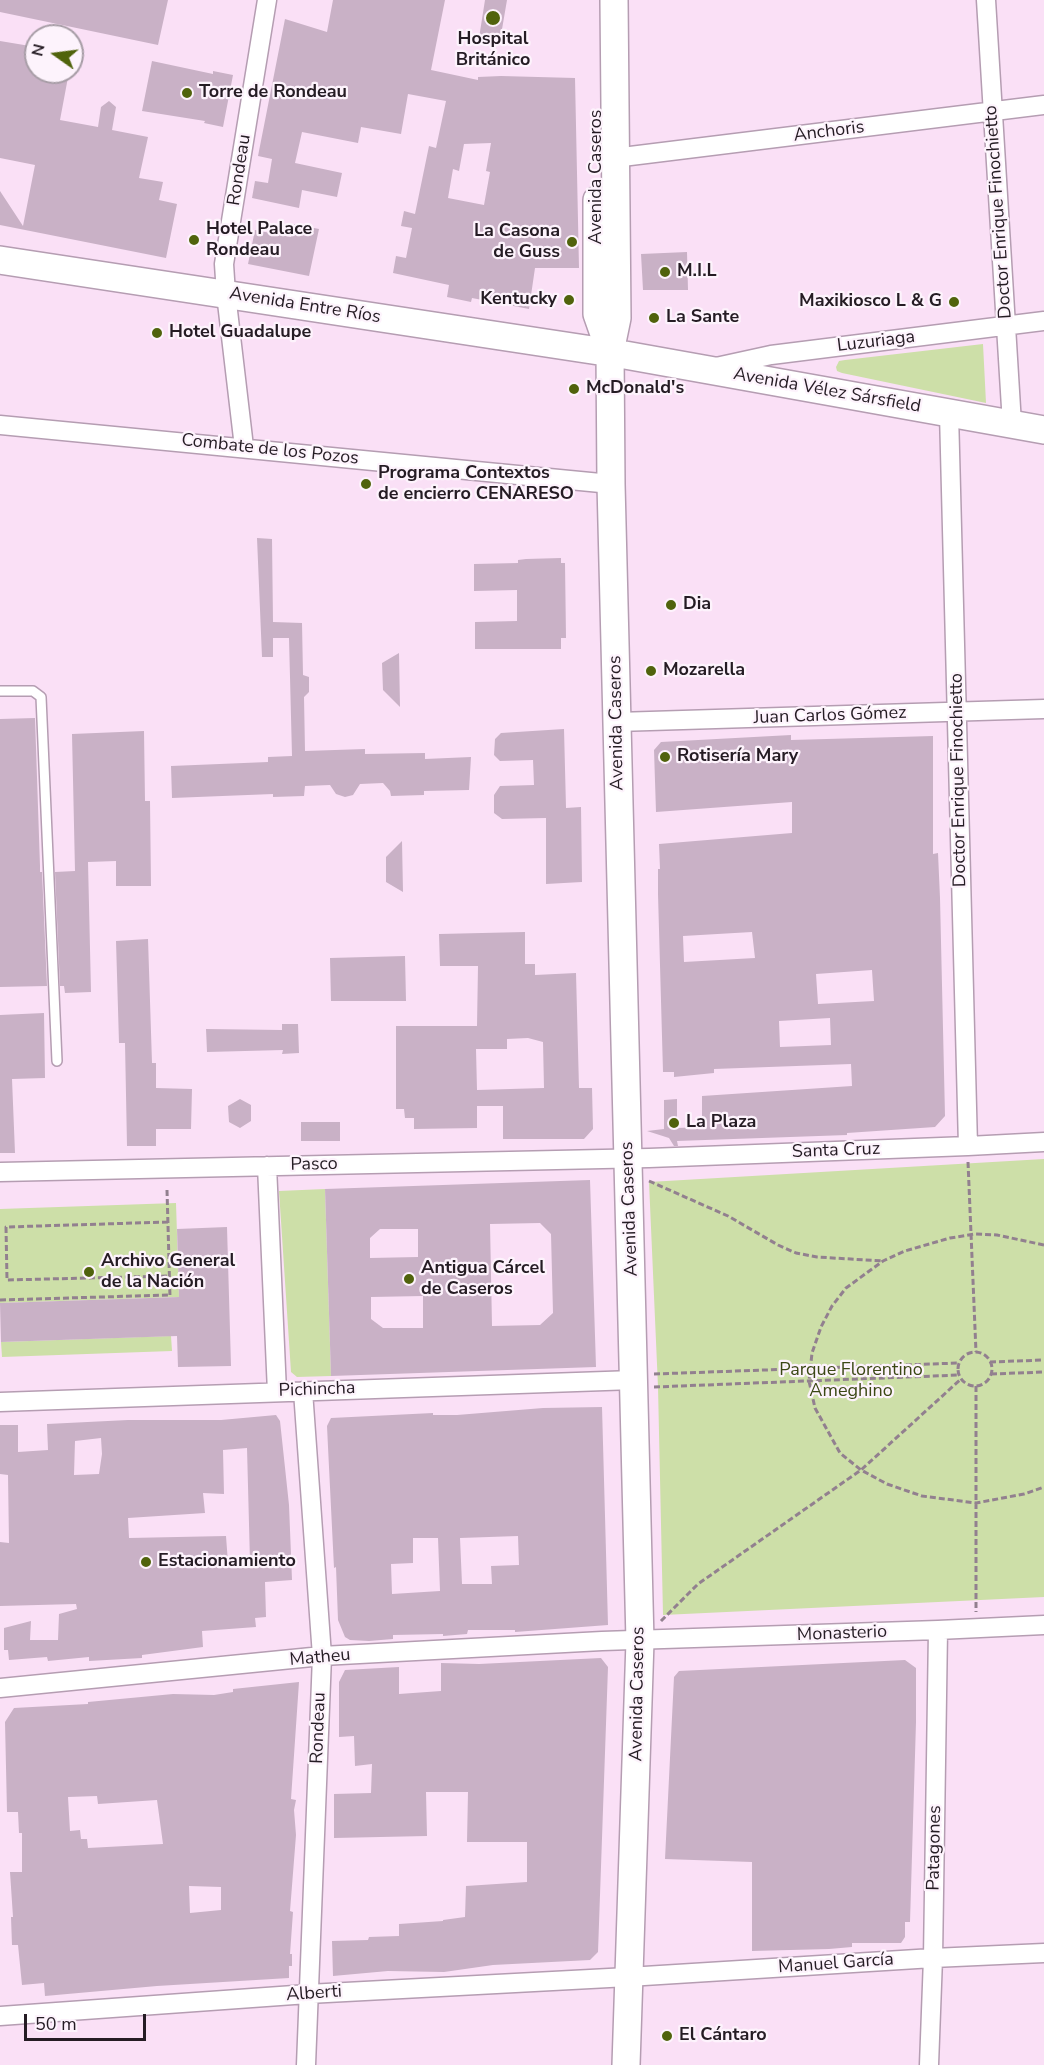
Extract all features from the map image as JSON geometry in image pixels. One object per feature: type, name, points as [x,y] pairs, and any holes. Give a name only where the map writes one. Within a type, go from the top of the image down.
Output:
[{"type":"main road","name":"Avenida Caseros","points":[[596,0],[597,314],[610,352]]},
{"type":"main road","name":"Avenida Caseros","points":[[614,0],[614,158],[618,318],[610,352],[611,484],[617,722],[639,1158],[634,1381],[640,1641],[626,2065]]},
{"type":"main road","name":"Avenida Entre Ríos","points":[[0,260],[610,352]]},
{"type":"main road","name":"Avenida Vélez Sársfield","points":[[610,352],[1044,430]]},
{"type":"street","name":"Rondeau","points":[[244,447],[224,264],[267,0]]},
{"type":"street","name":"Doctor Enrique Finochietto","points":[[986,0],[1012,424]]},
{"type":"street","name":"Anchoris","points":[[614,158],[1044,105]]},
{"type":"street","name":"Luzuriaga","points":[[708,369],[771,354],[1044,321]]},
{"type":"street","name":"Doctor Enrique Finochietto","points":[[949,413],[968,1146]]},
{"type":"street","name":"Combate de los Pozos","points":[[0,425],[611,484]]},
{"type":"street","name":"Juan Carlos Gómez","points":[[617,722],[1044,710]]},
{"type":"street","name":"Santa Cruz","points":[[639,1158],[1044,1142]]},
{"type":"street","name":"Pasco","points":[[0,1172],[639,1158]]},
{"type":"street","points":[[267,1166],[277,1392]]},
{"type":"street","name":"Pichincha","points":[[0,1402],[634,1381]]},
{"type":"street","name":"Rondeau","points":[[303,1391],[322,1656],[306,2065]]},
{"type":"street","name":"Monasterio","points":[[640,1641],[1044,1625]]},
{"type":"street","name":"Patagones","points":[[929,2065],[938,1630]]},
{"type":"street","name":"Matheu","points":[[0,1688],[322,1656],[640,1641]]},
{"type":"street","name":"Manuel García","points":[[628,1977],[1044,1953]]},
{"type":"street","name":"Alberti","points":[[0,2016],[308,1994],[628,1977]]},
{"type":"lane","points":[[0,691],[33,691],[41,697],[57,1061]]},
{"type":"path","points":[[968,1146],[976,1352]]},
{"type":"path","points":[[639,1158],[649,1182],[728,1216],[777,1245],[796,1253],[817,1257],[883,1262]]},
{"type":"path","points":[[0,1300],[170,1296],[167,1191]]},
{"type":"path","points":[[168,1222],[6,1227],[7,1280],[169,1276]]},
{"type":"path","points":[[1044,1245],[997,1235],[971,1234],[905,1251],[883,1262],[846,1288],[832,1306],[821,1327],[812,1353],[809,1381],[815,1408],[840,1453],[861,1470],[887,1484],[922,1496],[976,1503],[1024,1494],[1044,1487]]},
{"type":"path","points":[[634,1381],[809,1381],[960,1377],[970,1385],[976,1386],[985,1382],[991,1374],[990,1362],[982,1353],[966,1354],[959,1363],[960,1377]]},
{"type":"path","points":[[990,1362],[1044,1360]]},
{"type":"path","points":[[634,1381],[810,1368],[959,1363]]},
{"type":"path","points":[[991,1374],[1044,1372]]},
{"type":"path","points":[[640,1641],[698,1584],[861,1470],[960,1377]]},
{"type":"path","points":[[976,1386],[976,1628]]},
{"type":"green space","points":[[983,344],[986,403],[842,373],[837,371],[836,367],[839,361],[845,360]]},
{"type":"green space","name":"Parque Florentino Ameghino","points":[[1044,1159],[1044,1597],[663,1615],[658,1387],[649,1182]]},
{"type":"green space","points":[[325,1189],[331,1376],[297,1377],[291,1372],[279,1191]]},
{"type":"green space","points":[[176,1203],[179,1297],[0,1303],[0,1209]]},
{"type":"green space","points":[[171,1336],[172,1351],[2,1357],[1,1342]]},
{"type":"building","points":[[0,0],[168,0],[158,45],[84,30],[84,24],[57,24],[0,12]]},
{"type":"building","points":[[333,0],[445,0],[431,70],[478,80],[478,77],[501,76],[575,78],[579,268],[535,268],[529,309],[472,298],[471,302],[447,297],[449,285],[393,273],[396,256],[406,258],[412,228],[401,226],[404,211],[415,214],[429,146],[436,148],[446,101],[408,94],[401,134],[361,127],[358,143],[302,132],[295,163],[342,173],[337,197],[302,190],[299,208],[252,198],[255,181],[268,183],[272,159],[258,156],[285,19],[327,32]],"holes":[[[491,143],[486,171],[490,172],[484,205],[448,198],[453,169],[459,171],[464,144]]]},
{"type":"building","name":"Hospital Británico","points":[[485,0],[507,0],[500,41],[479,38]]},
{"type":"building","points":[[0,41],[24,45],[24,84],[67,84],[60,120],[98,127],[101,107],[109,101],[116,107],[112,130],[148,137],[139,178],[163,182],[159,200],[177,204],[166,258],[0,225],[0,191],[23,226],[35,165],[0,158]]},
{"type":"building","name":"Torre de Rondeau","points":[[152,61],[213,74],[213,71],[233,75],[223,127],[204,123],[205,121],[142,111]]},
{"type":"building","points":[[294,224],[319,229],[309,276],[248,264],[255,230],[291,237]]},
{"type":"building","name":"M.I.L","points":[[687,252],[688,290],[643,290],[641,254]]},
{"type":"building","points":[[257,538],[272,539],[273,622],[302,623],[303,675],[309,677],[309,692],[304,697],[305,751],[365,749],[365,754],[425,753],[425,759],[471,757],[469,790],[424,791],[424,795],[391,796],[383,783],[360,784],[353,795],[345,797],[336,794],[330,785],[305,786],[304,796],[273,797],[273,794],[172,798],[171,766],[268,762],[268,757],[292,756],[289,638],[273,638],[273,657],[262,657]]},
{"type":"building","points":[[561,558],[561,563],[565,563],[566,638],[561,638],[561,649],[475,649],[475,622],[517,621],[517,590],[474,591],[474,564],[518,563],[518,560],[526,559]]},
{"type":"building","points":[[399,653],[400,707],[383,690],[382,663]]},
{"type":"building","points":[[35,718],[40,872],[42,872],[47,986],[0,987],[0,719]]},
{"type":"building","points":[[564,729],[566,808],[581,807],[582,882],[546,884],[546,818],[502,819],[494,813],[494,795],[500,786],[534,785],[533,760],[500,761],[494,755],[495,739],[501,733]]},
{"type":"building","points":[[144,731],[145,801],[150,801],[151,886],[116,886],[116,861],[88,862],[91,992],[65,993],[64,986],[60,986],[55,872],[75,871],[72,734]]},
{"type":"building","points":[[791,735],[791,740],[933,736],[933,854],[938,853],[945,1116],[935,1127],[847,1133],[847,1135],[677,1141],[678,1146],[674,1146],[669,1138],[647,1131],[664,1129],[664,1100],[677,1099],[677,1128],[702,1127],[702,1096],[852,1086],[851,1064],[714,1069],[714,1073],[674,1077],[674,1072],[663,1072],[658,894],[659,844],[792,833],[792,802],[656,812],[654,750],[661,742]],"holes":[[[752,932],[755,958],[684,962],[683,936]],[[872,970],[874,1001],[818,1004],[816,974]],[[830,1018],[831,1045],[780,1047],[779,1021]]]},
{"type":"building","points":[[402,841],[403,892],[386,882],[386,857]]},
{"type":"building","points":[[525,932],[525,964],[535,964],[535,975],[576,973],[579,1088],[592,1088],[593,1129],[584,1139],[503,1139],[503,1106],[477,1106],[477,1128],[414,1129],[414,1118],[405,1118],[404,1109],[396,1109],[396,1026],[477,1026],[478,966],[440,966],[439,934]],"holes":[[[528,1038],[543,1042],[544,1088],[477,1090],[476,1049],[507,1049],[507,1039]]]},
{"type":"building","points":[[148,939],[152,1063],[156,1063],[156,1088],[192,1089],[191,1129],[156,1129],[156,1146],[127,1146],[125,1043],[119,1043],[116,941]]},
{"type":"building","points":[[405,956],[406,1001],[331,1001],[330,958]]},
{"type":"building","points":[[44,1013],[45,1078],[12,1079],[15,1153],[0,1153],[0,1015]]},
{"type":"building","points":[[282,1024],[298,1024],[299,1053],[282,1054],[283,1050],[207,1052],[206,1029],[282,1030]]},
{"type":"building","points":[[240,1099],[251,1105],[251,1121],[240,1128],[229,1122],[228,1106]]},
{"type":"building","points":[[301,1122],[340,1122],[340,1141],[301,1141]]},
{"type":"building","name":"Antigua Cárcel de Caseros","points":[[590,1180],[596,1367],[331,1376],[325,1189]],"holes":[[[540,1223],[551,1234],[553,1313],[540,1325],[492,1326],[490,1224]],[[380,1229],[418,1229],[418,1257],[370,1258],[370,1238]],[[423,1296],[423,1328],[383,1328],[371,1319],[371,1297]]]},
{"type":"building","points":[[227,1227],[231,1366],[178,1367],[177,1336],[1,1342],[0,1303],[179,1297],[177,1229]]},
{"type":"building","points":[[602,1407],[608,1625],[515,1632],[515,1630],[468,1630],[467,1634],[443,1636],[443,1634],[393,1635],[393,1639],[369,1641],[350,1640],[345,1637],[338,1620],[336,1567],[334,1568],[327,1426],[331,1418],[433,1413],[433,1415],[457,1415],[543,1408]],"holes":[[[518,1536],[519,1565],[491,1566],[492,1584],[462,1584],[460,1538]],[[413,1538],[438,1538],[440,1591],[392,1594],[391,1564],[413,1563]]]},
{"type":"building","points":[[276,1415],[280,1421],[289,1505],[292,1580],[265,1582],[266,1617],[255,1618],[256,1627],[202,1631],[203,1647],[142,1655],[142,1658],[89,1661],[89,1657],[48,1661],[47,1657],[9,1660],[8,1650],[4,1650],[4,1628],[31,1621],[30,1640],[58,1640],[59,1614],[77,1609],[76,1604],[0,1606],[0,1542],[9,1543],[8,1475],[0,1474],[0,1425],[18,1425],[18,1452],[48,1450],[47,1424],[128,1420],[221,1420]],"holes":[[[101,1438],[102,1454],[99,1474],[74,1475],[75,1441]],[[247,1448],[250,1562],[228,1563],[226,1536],[129,1538],[128,1518],[205,1513],[203,1493],[224,1494],[223,1450]]]},
{"type":"building","points":[[601,1658],[608,1667],[598,1952],[590,1960],[493,1965],[444,1972],[388,1971],[333,1976],[332,1941],[399,1936],[399,1924],[465,1917],[466,1886],[527,1882],[527,1842],[467,1842],[468,1792],[426,1792],[427,1836],[334,1838],[334,1794],[371,1793],[372,1764],[355,1766],[354,1736],[339,1737],[339,1682],[345,1670],[399,1667],[399,1694],[441,1691],[441,1663],[479,1664]]},
{"type":"building","points":[[905,1660],[916,1668],[916,1722],[910,1922],[905,1922],[905,1937],[901,1943],[852,1943],[852,1947],[829,1949],[752,1951],[752,1862],[665,1859],[674,1677],[679,1671]]},
{"type":"building","points":[[299,1682],[291,1799],[296,1800],[294,1810],[296,1835],[290,1911],[293,1912],[290,1954],[292,1954],[292,1966],[289,1966],[289,1978],[45,1996],[44,1983],[22,1985],[18,1945],[12,1945],[10,1872],[22,1872],[22,1833],[19,1833],[18,1812],[7,1812],[5,1722],[14,1708],[88,1704],[88,1702],[173,1694],[214,1695],[233,1692],[233,1689]],"holes":[[[97,1796],[98,1804],[157,1800],[163,1844],[88,1848],[87,1839],[81,1839],[80,1830],[70,1831],[68,1797]],[[189,1886],[221,1887],[221,1910],[190,1913]]]},
{"type":"place","name":"Hospital Británico","points":[[493,18]]},
{"type":"place","name":"Torre de Rondeau","points":[[187,93]]},
{"type":"place","name":"Hotel Palace Rondeau","points":[[194,240]]},
{"type":"place","name":"La Casona de Guss","points":[[572,242]]},
{"type":"place","name":"M.I.L","points":[[665,272]]},
{"type":"place","name":"Kentucky","points":[[569,300]]},
{"type":"place","name":"Maxikiosco L & G","points":[[954,302]]},
{"type":"place","name":"La Sante","points":[[654,318]]},
{"type":"place","name":"Hotel Guadalupe","points":[[157,333]]},
{"type":"place","name":"McDonald's","points":[[574,389]]},
{"type":"place","name":"Programa Contextos de encierro CENARESO","points":[[366,484]]},
{"type":"place","name":"Dia","points":[[671,605]]},
{"type":"place","name":"Mozarella","points":[[651,671]]},
{"type":"place","name":"Rotisería Mary","points":[[665,757]]},
{"type":"place","name":"La Plaza","points":[[674,1123]]},
{"type":"place","name":"Archivo General de la Nación","points":[[89,1272]]},
{"type":"place","name":"Antigua Cárcel de Caseros","points":[[409,1279]]},
{"type":"place","name":"Estacionamiento","points":[[146,1562]]},
{"type":"place","name":"El Cántaro","points":[[667,2036]]}]
